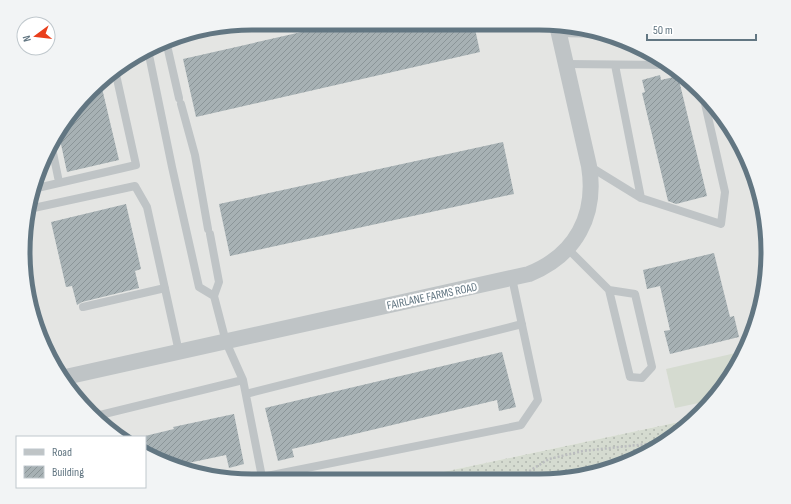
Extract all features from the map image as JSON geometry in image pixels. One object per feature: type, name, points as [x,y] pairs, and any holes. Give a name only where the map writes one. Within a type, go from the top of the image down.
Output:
[{"type":"street","name":"FAIRLANE FARMS ROAD","points":[[68,376],[512,278],[542,269],[568,249],[580,231],[588,210],[592,188],[589,166],[558,31]]},
{"type":"lane","points":[[167,47],[195,155],[219,282],[214,296],[226,342],[243,380],[261,474]]},
{"type":"lane","points":[[149,56],[199,287],[214,296]]},
{"type":"lane","points":[[566,64],[659,65]]},
{"type":"lane","points":[[615,65],[641,198]]},
{"type":"lane","points":[[40,186],[136,165],[116,76]]},
{"type":"lane","points":[[589,166],[641,198],[721,224],[725,192],[705,105]]},
{"type":"lane","points":[[53,154],[59,182]]},
{"type":"lane","points":[[34,208],[135,186],[147,207],[179,352]]},
{"type":"lane","points":[[568,249],[609,290],[630,376],[642,378],[652,366],[635,294],[609,290]]},
{"type":"lane","points":[[277,474],[521,425],[538,400],[512,278]]},
{"type":"lane","points":[[83,307],[165,288]]},
{"type":"lane","points":[[246,394],[522,324]]},
{"type":"lane","points":[[101,415],[243,380]]},
{"type":"path","points":[[523,474],[549,459],[583,451],[651,444]]},
{"type":"shaded area","points":[[237,30],[554,30],[582,34],[624,47],[650,60],[674,76],[696,95],[715,117],[731,141],[744,167],[758,213],[761,237],[761,267],[757,295],[744,337],[724,375],[706,398],[682,421],[433,474],[237,474],[209,470],[167,457],[146,447],[146,436],[128,436],[95,409],[67,375],[47,337],[34,295],[30,267],[30,237],[34,209],[47,167],[67,129],[85,106],[106,85],[129,67],[154,53],[181,42],[209,34]]},
{"type":"shaded area","points":[[736,353],[724,375],[702,402],[675,408],[666,369]]},
{"type":"shaded area","points":[[682,421],[662,437],[637,451],[610,462],[582,470],[554,474],[433,474]]},
{"type":"building","points":[[311,30],[475,30],[480,52],[196,117],[183,59]]},
{"type":"building","points":[[660,75],[661,80],[675,77],[679,80],[707,196],[676,204],[668,201],[642,93],[645,92],[642,80]]},
{"type":"building","points":[[102,89],[119,160],[67,172],[60,141],[76,117]]},
{"type":"building","points":[[503,142],[514,194],[230,256],[219,204]]},
{"type":"building","points":[[126,204],[141,269],[135,271],[139,288],[82,302],[77,305],[72,286],[66,287],[51,222]]},
{"type":"building","points":[[714,253],[730,317],[734,316],[739,337],[670,354],[664,331],[670,330],[660,286],[647,289],[643,270]]},
{"type":"building","points":[[502,352],[516,407],[499,411],[497,400],[292,449],[294,457],[278,461],[265,408]]},
{"type":"building","points":[[234,414],[244,464],[229,468],[226,455],[186,463],[167,457],[146,447],[145,436],[174,429],[173,427]]}]
